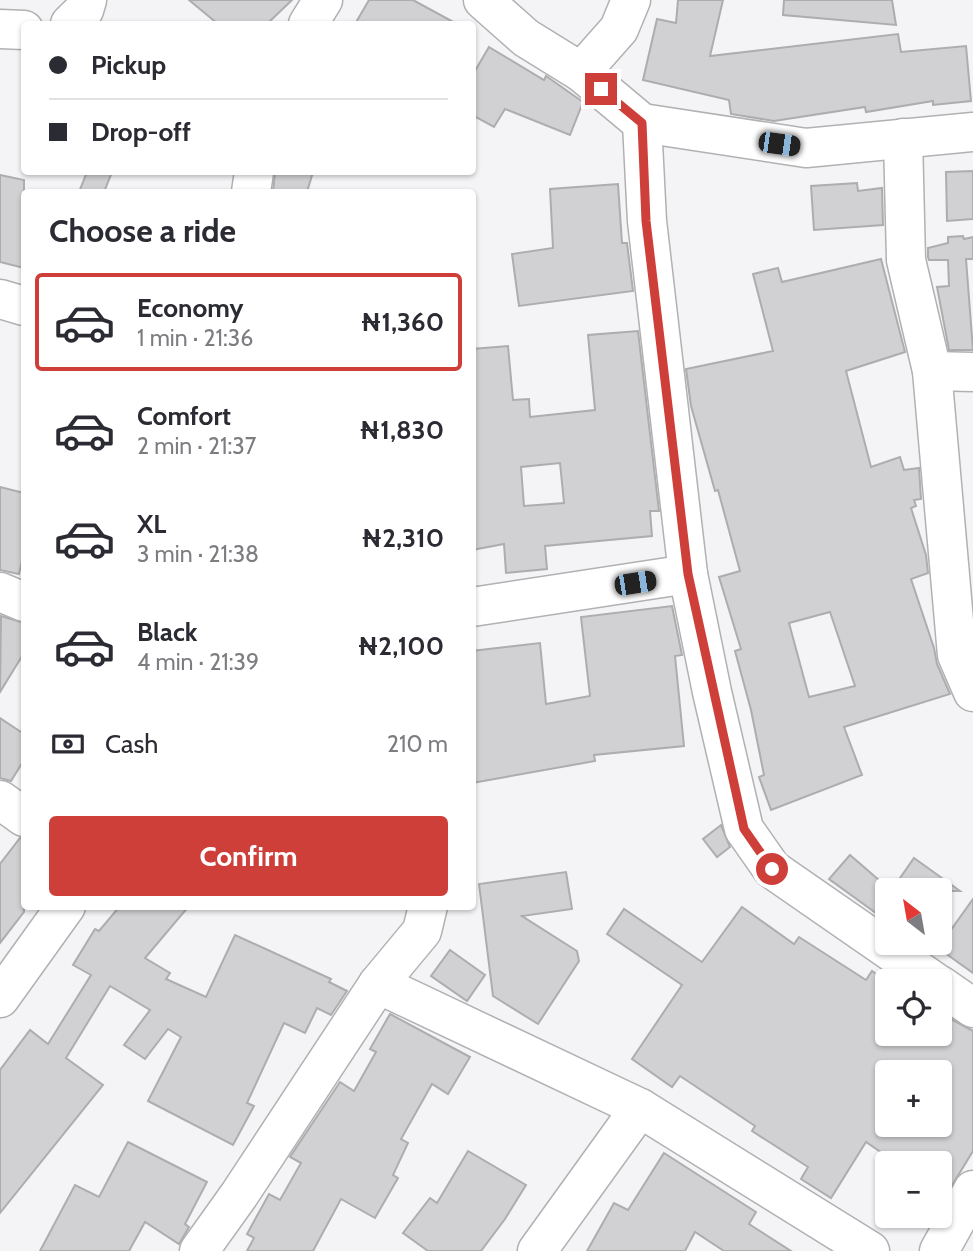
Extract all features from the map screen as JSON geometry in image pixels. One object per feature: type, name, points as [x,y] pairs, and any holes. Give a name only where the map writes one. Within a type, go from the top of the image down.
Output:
[{"type":"street","points":[[73,21],[84,10],[87,0]]},
{"type":"street","points":[[310,21],[323,0]]},
{"type":"street","points":[[483,0],[526,38],[581,72],[642,123],[806,148],[973,132]]},
{"type":"street","points":[[581,72],[620,29],[631,0]]},
{"type":"street","points":[[0,29],[21,30]]},
{"type":"street","points":[[642,123],[646,221],[688,574],[744,829],[772,869],[915,969]]},
{"type":"street","points":[[903,138],[906,260],[932,371],[965,655],[973,692]]},
{"type":"street","points":[[0,299],[21,305]]},
{"type":"street","points":[[932,371],[973,372]]},
{"type":"street","points":[[476,606],[688,574]]},
{"type":"street","points":[[0,592],[21,601]]},
{"type":"street","points":[[0,800],[21,815]]},
{"type":"street","points":[[0,998],[63,910]]},
{"type":"street","points":[[199,1251],[378,984],[422,931],[427,910]]},
{"type":"street","points":[[378,984],[640,1108],[864,1250]]},
{"type":"street","points":[[952,993],[973,1008]]},
{"type":"street","points":[[537,1251],[640,1108]]},
{"type":"street","points":[[939,1251],[973,1190]]},
{"type":"building","points":[[189,0],[292,0],[270,21],[214,21]]},
{"type":"building","points":[[369,0],[413,0],[452,21],[357,21]]},
{"type":"building","points":[[678,0],[723,0],[710,56],[898,34],[901,52],[966,46],[971,101],[933,105],[933,101],[866,112],[865,107],[774,121],[731,114],[729,100],[643,80],[657,19],[676,23]]},
{"type":"building","points":[[784,0],[892,0],[896,25],[783,15]]},
{"type":"building","points":[[489,47],[544,80],[546,76],[583,102],[570,135],[505,109],[494,127],[476,117],[476,69]]},
{"type":"building","points":[[973,171],[973,219],[947,221],[946,172]]},
{"type":"building","points":[[0,175],[24,180],[24,189],[21,189],[21,267],[0,262]]},
{"type":"building","points":[[86,175],[111,175],[105,189],[80,189]]},
{"type":"building","points":[[275,175],[312,175],[308,189],[273,189]]},
{"type":"building","points":[[857,183],[858,191],[882,188],[883,225],[814,230],[811,186]]},
{"type":"building","points":[[618,184],[622,243],[627,243],[633,291],[519,306],[512,254],[553,248],[550,189]]},
{"type":"building","points":[[963,236],[964,239],[973,237],[973,259],[966,259],[973,350],[949,350],[937,287],[949,286],[948,260],[929,260],[928,248],[948,243],[948,237]]},
{"type":"building","points":[[881,259],[905,352],[846,371],[871,467],[900,457],[904,470],[919,468],[921,499],[914,500],[916,506],[911,508],[926,555],[928,573],[911,579],[937,664],[950,694],[844,727],[862,775],[771,810],[759,777],[764,775],[751,710],[735,651],[741,649],[719,577],[740,571],[691,406],[686,369],[773,351],[753,274],[778,268],[782,282]],"holes":[[[830,612],[855,686],[809,697],[789,623]]]},
{"type":"building","points":[[638,331],[659,511],[650,511],[652,536],[545,546],[547,569],[506,573],[504,544],[476,549],[476,349],[508,346],[513,400],[529,399],[530,417],[595,410],[588,335]],"holes":[[[560,463],[564,503],[524,506],[521,467]]]},
{"type":"building","points":[[0,487],[21,492],[21,565],[19,574],[0,570]]},
{"type":"building","points":[[672,606],[682,655],[675,656],[684,746],[594,755],[595,761],[476,782],[476,651],[540,643],[546,704],[590,696],[581,617]]},
{"type":"building","points":[[1,616],[21,622],[21,658],[0,692]]},
{"type":"building","points":[[0,718],[21,732],[21,765],[11,781],[0,778]]},
{"type":"building","points":[[721,825],[730,847],[717,857],[703,839]]},
{"type":"building","points":[[21,838],[21,910],[24,912],[0,943],[0,864]]},
{"type":"building","points":[[850,855],[877,878],[875,912],[829,879]]},
{"type":"building","points":[[914,858],[942,878],[900,878]]},
{"type":"building","points":[[566,872],[572,909],[522,916],[577,951],[579,961],[538,1024],[493,996],[479,884]]},
{"type":"building","points":[[973,899],[973,973],[949,956],[952,956],[952,928]]},
{"type":"building","points":[[742,907],[794,944],[799,937],[866,980],[872,971],[875,973],[875,1046],[952,1046],[952,1020],[973,1031],[973,1151],[952,1185],[952,1151],[879,1151],[866,1142],[831,1198],[801,1179],[808,1167],[752,1131],[755,1126],[680,1076],[672,1087],[632,1059],[682,985],[607,934],[624,909],[702,962]]},
{"type":"building","points":[[117,910],[186,910],[145,958],[170,973],[166,979],[206,997],[235,935],[331,979],[329,982],[347,991],[331,1015],[317,1008],[305,1033],[284,1023],[247,1103],[254,1106],[233,1145],[148,1101],[181,1037],[168,1029],[145,1059],[124,1045],[150,1010],[110,986],[66,1058],[103,1085],[0,1213],[0,1070],[30,1030],[48,1044],[91,975],[73,965],[95,929],[99,931]]},
{"type":"building","points":[[450,950],[485,975],[467,1001],[431,976]]},
{"type":"building","points":[[390,1014],[470,1057],[448,1094],[432,1084],[401,1139],[408,1143],[393,1175],[398,1178],[375,1218],[341,1199],[313,1251],[247,1251],[254,1238],[247,1234],[269,1194],[280,1200],[301,1163],[290,1157],[340,1082],[354,1091],[376,1052],[370,1049]]},
{"type":"building","points":[[128,1142],[207,1182],[185,1224],[189,1227],[179,1244],[145,1222],[129,1251],[40,1251],[75,1185],[99,1197]]},
{"type":"building","points":[[468,1151],[526,1185],[481,1251],[428,1251],[403,1233],[430,1198],[437,1203]]},
{"type":"building","points":[[664,1153],[756,1212],[749,1224],[791,1251],[724,1251],[695,1232],[685,1251],[587,1251],[614,1203],[628,1210]]},
{"type":"route","points":[[601,89],[642,123],[646,221],[688,574],[744,829],[772,869]]}]
